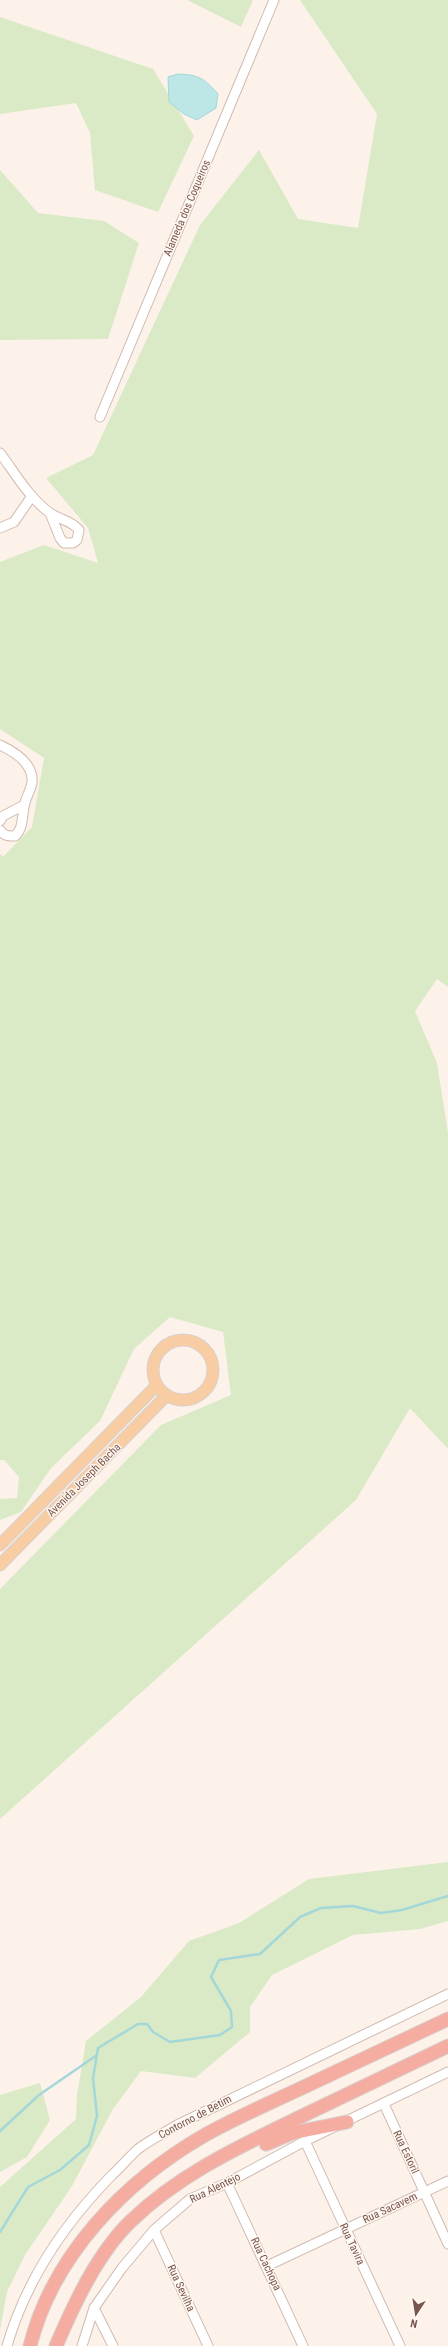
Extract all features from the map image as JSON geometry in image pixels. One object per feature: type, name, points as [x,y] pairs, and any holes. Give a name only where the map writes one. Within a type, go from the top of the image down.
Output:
[{"type":"highway","name":"Contorno de Betim","points":[[30,2346],[50,2291],[78,2246],[109,2208],[158,2166],[206,2135],[448,2019]]},
{"type":"highway","points":[[56,2346],[74,2302],[101,2259],[131,2221],[176,2183],[223,2155],[448,2046]]},
{"type":"highway","points":[[155,2200],[283,2136],[347,2122]]},
{"type":"main road","points":[[188,1340],[205,1349],[214,1366],[210,1385],[200,1395],[186,1400],[167,1395],[157,1385],[153,1366],[161,1349],[169,1343],[188,1340]]},
{"type":"main road","name":"Avenida Joseph Bacha","points":[[0,1545],[157,1385]]},
{"type":"main road","name":"Avenida Joseph Bacha","points":[[0,1565],[167,1395]]},
{"type":"street","name":"Alameda dos Coqueiros","points":[[100,417],[274,0]]},
{"type":"street","points":[[0,453],[32,496],[50,513]]},
{"type":"street","points":[[0,528],[14,522],[32,496]]},
{"type":"street","points":[[0,745],[18,755],[30,770],[31,785],[24,805],[20,831],[15,836],[9,836],[3,835],[0,830]]},
{"type":"street","points":[[0,821],[3,816],[24,805]]},
{"type":"street","name":"Contorno de Betim","points":[[7,2346],[20,2306],[38,2271],[60,2236],[97,2190],[138,2149],[176,2125],[448,1994]]},
{"type":"street","name":"Rua Alentejo","points":[[82,2346],[94,2308],[122,2268],[154,2230],[190,2199],[227,2183],[305,2141],[448,2072]]},
{"type":"street","name":"Rua Estoril","points":[[384,2104],[448,2244]]},
{"type":"street","name":"Rua Tavira","points":[[305,2141],[400,2346]]},
{"type":"street","name":"Rua Sacavem","points":[[267,2266],[345,2228],[448,2181]]},
{"type":"street","name":"Rua Cachopa","points":[[227,2183],[303,2346]]},
{"type":"street","name":"Rua Sevilha","points":[[154,2230],[208,2346]]},
{"type":"street","points":[[94,2308],[112,2346]]},
{"type":"green space","points":[[187,0],[253,0],[241,27]]},
{"type":"green space","points":[[300,0],[448,0],[448,987],[437,979],[415,1011],[437,1063],[448,1133],[448,1449],[410,1408],[356,1500],[0,1819],[0,1589],[161,1425],[231,1395],[223,1332],[170,1317],[134,1349],[100,1421],[51,1468],[21,1512],[0,1520],[0,1499],[17,1498],[19,1477],[4,1460],[0,1460],[0,854],[3,857],[32,827],[44,758],[0,729],[0,562],[44,545],[98,563],[88,528],[46,478],[93,455],[200,225],[259,150],[298,219],[358,228],[377,114]]},
{"type":"green space","points":[[0,17],[153,69],[194,136],[158,212],[95,190],[90,133],[76,103],[0,114]]},
{"type":"green space","points":[[0,170],[38,213],[104,221],[139,243],[108,339],[0,340]]},
{"type":"green space","points":[[448,1862],[448,1921],[420,1929],[353,1935],[272,1975],[250,2007],[250,2032],[195,2078],[141,2071],[113,2109],[72,2186],[25,2255],[7,2292],[0,2330],[0,2187],[76,2119],[77,2095],[86,2041],[141,1997],[189,1941],[239,1923],[309,1879]]},
{"type":"green space","points":[[40,2083],[50,2120],[27,2157],[0,2172],[0,2095]]},
{"type":"water","points":[[178,74],[191,75],[201,78],[209,84],[218,94],[216,108],[197,120],[184,114],[169,102],[168,77]]},
{"type":"waterway","points":[[0,2232],[28,2187],[60,2170],[89,2145],[97,2116],[93,2078],[98,2048],[138,2024],[147,2024],[153,2032],[170,2042],[220,2035],[232,2027],[231,2011],[211,1977],[219,1960],[260,1954],[300,1917],[321,1908],[353,1906],[381,1913],[402,1910],[448,1896]]},
{"type":"waterway","points":[[0,2131],[39,2095],[97,2055]]}]
